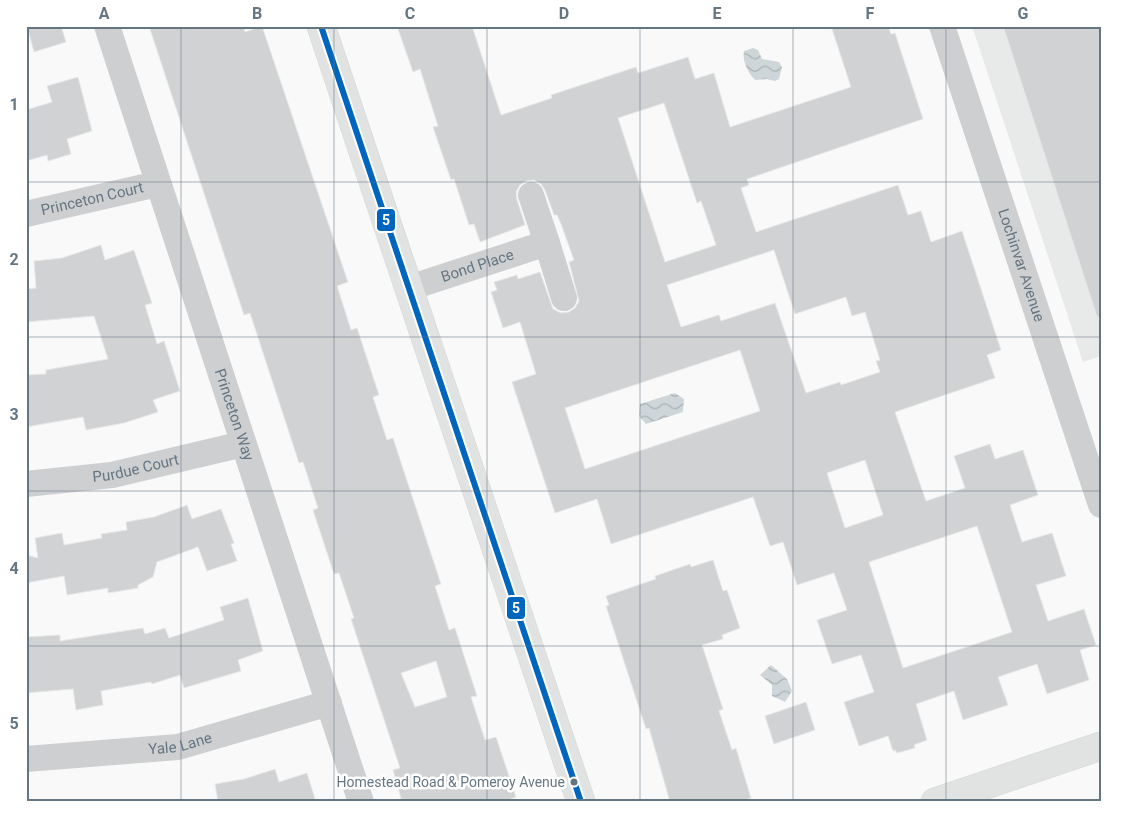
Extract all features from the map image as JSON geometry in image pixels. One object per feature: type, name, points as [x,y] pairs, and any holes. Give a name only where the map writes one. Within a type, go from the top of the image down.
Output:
[{"type":"main road","points":[[322,26],[581,802]]},
{"type":"main road","points":[[935,802],[1101,746]]},
{"type":"street","name":"Princeton Way","points":[[107,26],[157,184],[361,802]]},
{"type":"street","name":"Lochinvar Avenue","points":[[942,26],[1101,505]]},
{"type":"street","name":"Princeton Court","points":[[26,214],[157,184]]},
{"type":"street","points":[[531,195],[564,298]]},
{"type":"street","name":"Bond Place","points":[[409,288],[547,244]]},
{"type":"street","name":"Purdue Court","points":[[26,484],[112,475],[243,444]]},
{"type":"street","name":"Yale Lane","points":[[26,759],[178,747],[329,703]]},
{"type":"shaded area","points":[[972,26],[1101,26],[1101,356],[1083,362]]},
{"type":"water","points":[[753,48],[758,50],[762,59],[779,62],[782,67],[779,79],[775,81],[767,79],[755,80],[752,77],[746,67],[744,51]]},
{"type":"water","points":[[675,393],[684,399],[683,412],[646,424],[639,416],[640,404]]},
{"type":"water","points":[[771,665],[787,679],[792,691],[785,702],[772,696],[772,685],[760,675]]},
{"type":"building","points":[[27,26],[61,26],[66,42],[34,52]]},
{"type":"building","points":[[149,26],[243,26],[245,32],[262,26],[348,282],[337,286],[351,330],[357,328],[379,395],[373,397],[387,440],[393,438],[441,584],[435,586],[449,630],[455,628],[477,696],[471,697],[485,740],[496,737],[516,797],[503,802],[402,802],[393,770],[400,768],[351,619],[354,618],[339,573],[334,574],[313,510],[318,508],[303,462],[299,463],[250,313],[244,315]],"holes":[[[436,661],[447,697],[415,707],[401,673]]]},
{"type":"building","points":[[397,26],[472,26],[501,115],[552,98],[551,95],[636,67],[638,73],[688,57],[695,79],[714,73],[730,127],[851,87],[831,26],[888,26],[891,34],[895,33],[923,119],[747,179],[749,185],[741,188],[756,232],[898,185],[908,215],[921,211],[931,242],[962,231],[1001,350],[987,355],[995,378],[895,412],[926,501],[965,488],[954,456],[990,444],[995,459],[1023,450],[1038,495],[1010,505],[1022,542],[1052,533],[1066,576],[1036,585],[1048,621],[1084,609],[1096,645],[1080,650],[1089,680],[1047,694],[1037,664],[998,677],[1008,705],[963,720],[954,691],[916,704],[927,740],[914,745],[915,748],[897,753],[895,750],[893,751],[888,736],[859,746],[844,702],[874,692],[861,655],[832,664],[817,620],[847,610],[834,573],[797,585],[783,542],[770,546],[753,497],[611,544],[597,499],[555,513],[512,382],[536,374],[520,322],[503,328],[491,292],[497,290],[494,282],[517,275],[518,279],[540,272],[553,309],[561,313],[569,312],[575,308],[579,301],[569,262],[574,260],[561,224],[557,215],[554,215],[545,190],[541,184],[534,180],[526,181],[520,185],[516,192],[525,225],[480,242],[474,224],[469,225],[454,179],[451,180],[433,127],[438,126],[420,69],[413,72]],"holes":[[[664,103],[697,203],[701,201],[716,245],[665,262],[618,118]],[[774,250],[795,314],[846,297],[852,316],[865,312],[880,360],[876,361],[880,372],[841,385],[840,382],[806,393],[775,303],[721,321],[719,315],[681,327],[667,285]],[[740,350],[760,411],[585,469],[565,408]],[[865,460],[883,515],[845,528],[827,473]],[[977,526],[1012,632],[903,668],[869,562]]]},
{"type":"building","points":[[1003,26],[1101,26],[1101,316],[1097,317]]},
{"type":"building","points":[[78,77],[92,131],[67,139],[71,154],[48,161],[47,155],[26,161],[26,110],[52,102],[47,86]]},
{"type":"building","points":[[101,245],[105,260],[134,250],[152,303],[145,305],[157,344],[164,341],[180,391],[153,400],[158,412],[124,423],[86,430],[83,417],[26,427],[26,375],[46,374],[46,370],[108,359],[94,316],[26,322],[26,289],[36,288],[34,261],[62,258]]},
{"type":"building","points":[[187,505],[192,519],[221,509],[234,543],[231,544],[237,561],[207,571],[198,547],[157,562],[153,577],[138,585],[138,588],[108,593],[108,588],[67,595],[64,576],[26,583],[26,555],[38,558],[35,538],[62,533],[64,545],[102,538],[101,534],[127,530],[126,522],[154,517]]},
{"type":"building","points":[[713,560],[723,591],[727,590],[740,628],[722,635],[723,639],[702,645],[723,709],[719,711],[732,750],[736,748],[751,798],[739,802],[670,802],[649,728],[646,729],[606,606],[609,605],[606,596],[656,579],[655,576],[690,564],[691,567]]},
{"type":"building","points":[[248,598],[263,651],[238,660],[241,671],[184,688],[180,675],[152,684],[151,682],[101,691],[103,705],[76,710],[73,689],[26,693],[26,637],[60,635],[60,641],[143,628],[145,634],[165,628],[169,638],[224,620],[220,607]]},
{"type":"building","points":[[806,702],[815,730],[774,744],[765,716]]},
{"type":"building","points":[[275,769],[279,782],[307,773],[316,802],[218,802],[215,784],[244,779]]},
{"type":"transit line","name":"5","points":[[321,26],[581,802]]},
{"type":"place","name":"Homestead Road & Pomeroy Avenue","points":[[574,782]]}]
